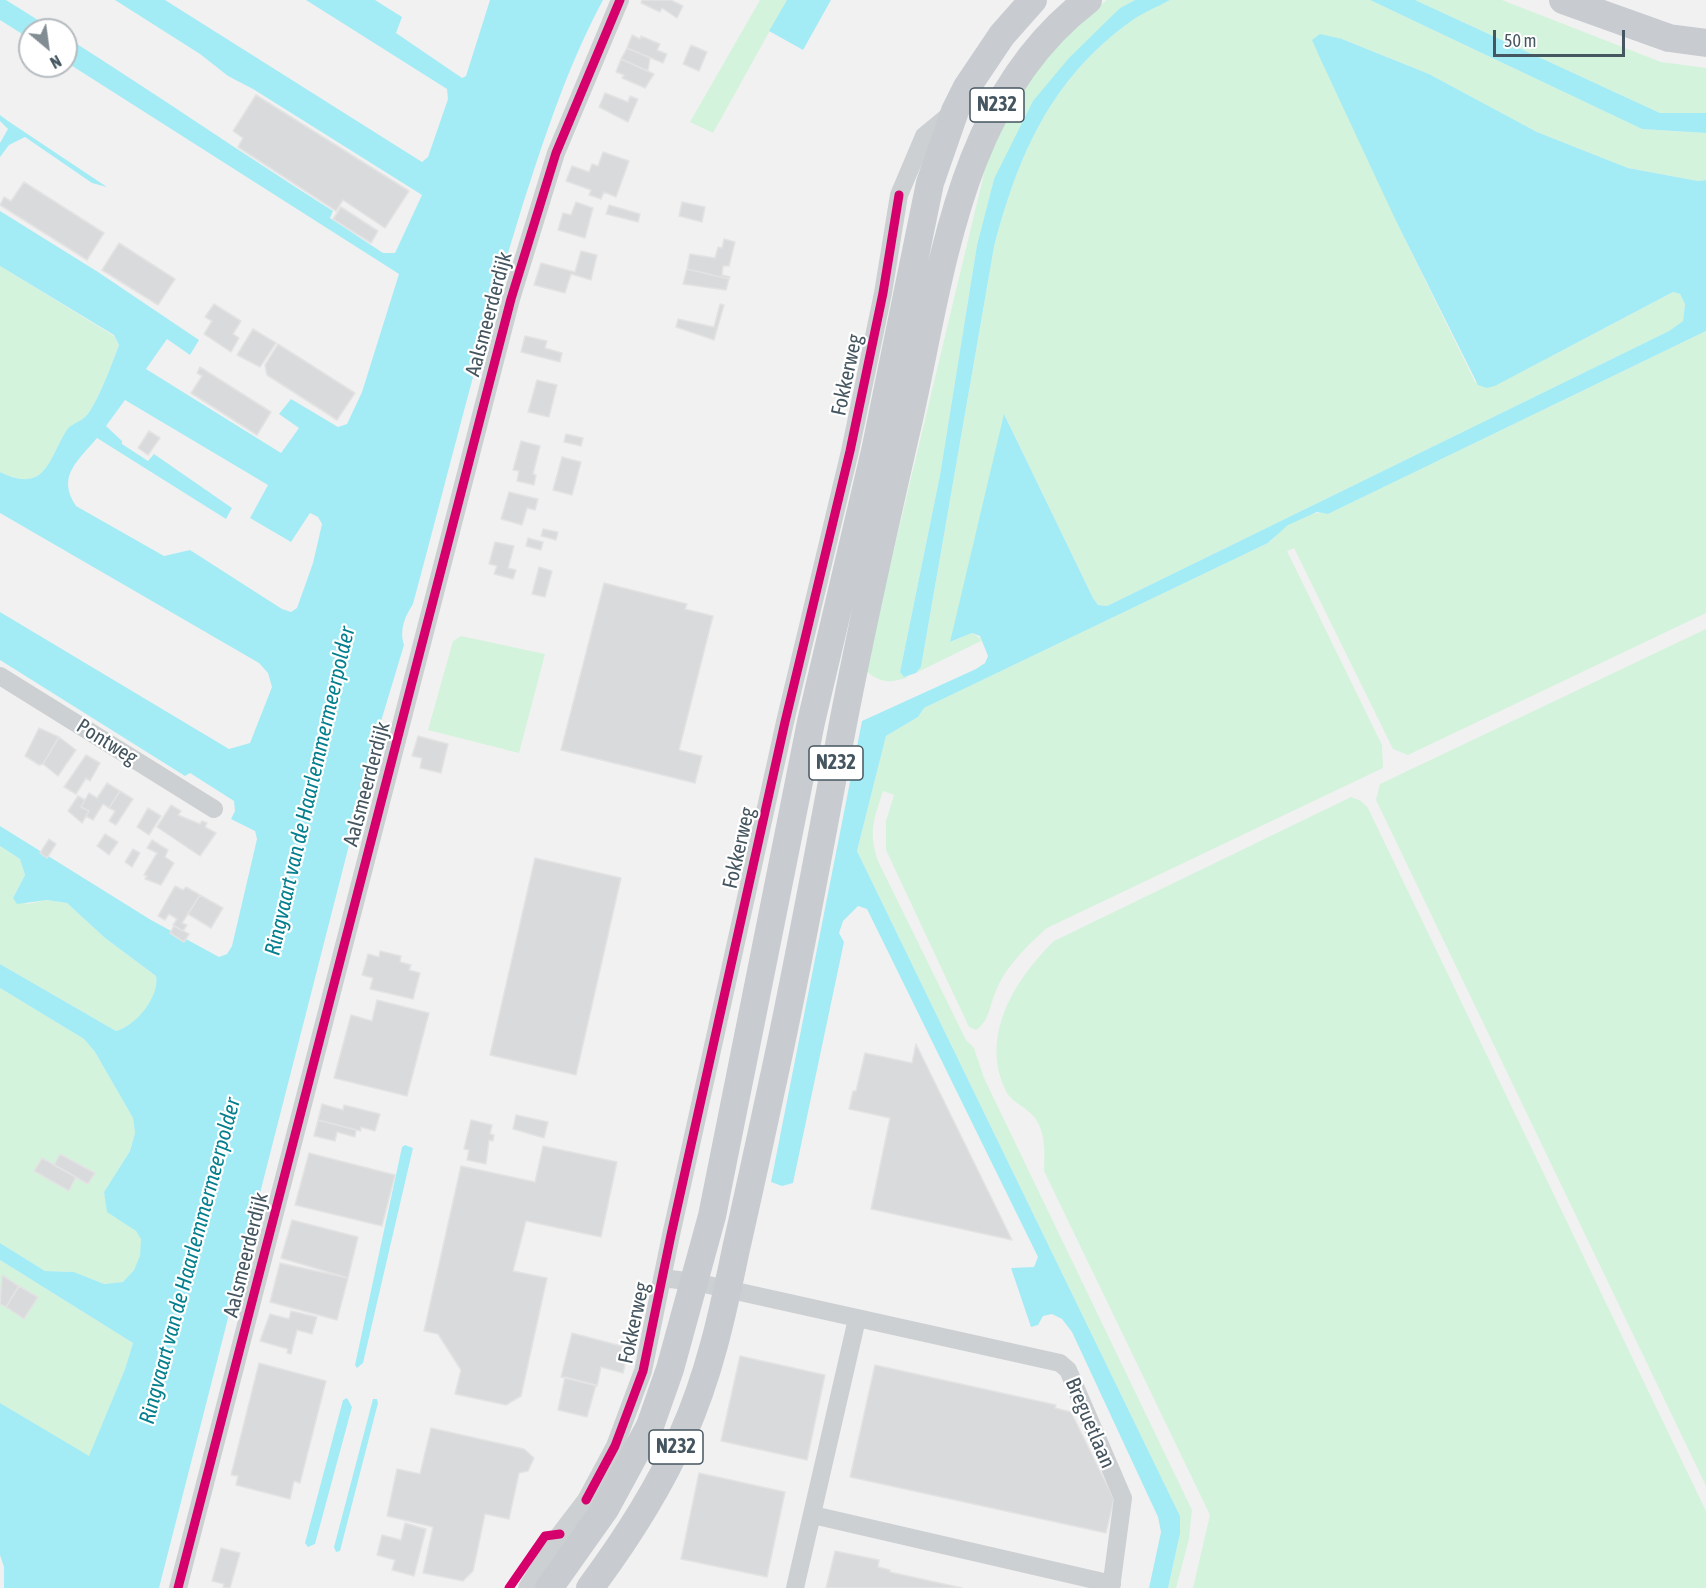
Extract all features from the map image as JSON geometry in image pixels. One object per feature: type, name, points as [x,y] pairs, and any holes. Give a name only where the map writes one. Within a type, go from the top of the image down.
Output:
[{"type":"main road","name":"Fokkerweg","points":[[549,1588],[605,1509],[650,1426],[695,1282],[754,1012],[811,722],[875,452],[930,183],[955,111],[974,75],[1002,35],[1033,0]]},
{"type":"main road","name":"N232","points":[[590,1588],[618,1550],[656,1486],[682,1436],[704,1379],[727,1290],[796,975],[846,710],[950,237],[979,143],[1004,92],[1042,42],[1088,0]]},
{"type":"main road","points":[[1563,0],[1669,38],[1706,43]]},
{"type":"street","name":"Aalsmeerderdijk","points":[[178,1588],[350,916],[424,642],[462,481],[520,267],[555,153],[620,0]]},
{"type":"street","name":"Fokkerweg","points":[[527,1588],[560,1534],[586,1500],[615,1446],[643,1371],[785,722],[850,451],[883,293],[899,195],[924,136],[955,111]]},
{"type":"street","name":"Pontweg","points":[[0,676],[214,809]]},
{"type":"street","name":"Fokkerweg","points":[[662,1278],[695,1282]]},
{"type":"street","name":"Breguetlaan","points":[[695,1282],[981,1347],[1047,1358],[1060,1363],[1068,1370],[1123,1498],[1111,1586],[813,1515]]},
{"type":"street","points":[[795,1588],[858,1319]]},
{"type":"green space","points":[[760,0],[787,0],[713,133],[690,122]]},
{"type":"green space","points":[[1107,0],[1135,0],[1120,8],[994,179],[977,245],[940,475],[900,672],[909,677],[891,681],[881,680],[865,670],[987,161],[1009,115],[1036,72],[1069,34]]},
{"type":"green space","points":[[1170,0],[1370,0],[1642,129],[1706,133],[1706,180],[1698,181],[1628,168],[1537,132],[1429,74],[1342,39],[1397,223],[1475,382],[1495,386],[1673,292],[1680,294],[1685,304],[1683,321],[1669,331],[1107,606],[1098,605],[1093,598],[1005,416],[951,642],[972,633],[983,640],[916,673],[921,667],[994,247],[1014,182],[1041,122],[1078,69],[1130,22]]},
{"type":"green space","points":[[1415,0],[1502,0],[1661,62],[1706,68],[1706,113],[1660,113]]},
{"type":"green space","points":[[0,266],[114,336],[119,345],[104,383],[89,411],[83,419],[68,428],[43,471],[36,477],[27,479],[15,478],[0,472]]},
{"type":"green space","points":[[1706,331],[1706,613],[1408,755],[1393,749],[1294,548],[1287,551],[1382,745],[1383,768],[1047,928],[1010,966],[999,984],[986,1019],[976,1030],[969,1027],[886,850],[886,821],[894,795],[883,791],[873,833],[878,861],[966,1040],[974,1048],[984,1078],[1192,1510],[1189,1539],[1176,1588],[1168,1588],[1180,1534],[1180,1516],[857,851],[886,736],[918,717],[924,708],[1268,543],[1282,529],[1298,519],[1316,513],[1328,514]]},
{"type":"green space","points":[[1706,629],[1706,1486],[1376,800],[1380,784]]},
{"type":"green space","points":[[461,636],[545,654],[519,753],[428,730],[453,641]]},
{"type":"green space","points":[[1351,797],[1361,801],[1368,808],[1706,1511],[1706,1588],[1193,1588],[1210,1515],[1044,1171],[1043,1138],[1038,1123],[1007,1093],[999,1072],[997,1051],[999,1030],[1014,991],[1026,973],[1054,941]]},
{"type":"green space","points":[[0,846],[20,859],[25,875],[13,898],[27,904],[47,900],[67,903],[105,938],[156,976],[154,993],[150,1001],[138,1017],[124,1028],[116,1031],[0,964]]},
{"type":"green space","points":[[0,988],[84,1039],[95,1052],[133,1118],[135,1133],[130,1151],[104,1192],[108,1212],[133,1228],[142,1243],[137,1265],[123,1282],[104,1284],[74,1272],[45,1271],[0,1243]]},
{"type":"green space","points":[[0,1260],[133,1343],[125,1369],[89,1457],[0,1403]]},
{"type":"water","points":[[0,0],[6,0],[35,18],[18,18],[18,31],[0,20]]},
{"type":"water","name":"Ringvaart van de Haarlemmermeerpolder","points":[[115,0],[165,0],[422,162],[428,157],[448,99],[447,89],[306,0],[375,0],[402,17],[396,33],[462,78],[466,76],[490,0],[603,0],[568,75],[549,127],[522,207],[479,355],[413,604],[404,624],[402,634],[404,645],[379,728],[159,1588],[4,1588],[4,1567],[0,1555],[0,1403],[89,1456],[125,1369],[133,1343],[0,1260],[0,1243],[45,1271],[74,1272],[104,1284],[123,1282],[134,1270],[140,1256],[141,1239],[136,1231],[107,1212],[104,1192],[130,1151],[135,1133],[133,1118],[95,1052],[84,1039],[0,988],[0,964],[116,1031],[131,1023],[145,1009],[154,992],[156,976],[105,938],[67,903],[47,900],[17,904],[13,898],[25,875],[20,859],[0,846],[0,826],[151,920],[219,957],[227,954],[232,946],[257,839],[255,831],[231,819],[235,811],[234,801],[190,773],[185,776],[0,660],[0,612],[229,749],[250,743],[272,687],[268,673],[259,663],[0,513],[0,472],[15,478],[27,479],[36,477],[43,471],[68,428],[83,419],[94,404],[119,345],[114,335],[0,266],[0,211],[98,272],[199,340],[190,355],[167,339],[146,369],[281,453],[299,428],[279,414],[291,399],[338,427],[347,424],[362,392],[399,274],[78,70],[78,45],[333,211],[330,218],[383,253],[395,253],[422,195],[253,89],[228,76],[200,54]],"holes":[[[125,400],[268,485],[250,518],[291,542],[310,513],[318,517],[322,524],[313,563],[297,608],[291,612],[282,609],[190,550],[164,556],[76,506],[70,495],[69,477],[77,462],[97,438],[226,519],[232,508],[154,454],[148,461],[122,444],[122,441],[106,426]]]},
{"type":"water","points":[[787,0],[831,0],[803,50],[769,31]]},
{"type":"water","points":[[1135,0],[1170,0],[1130,22],[1078,69],[1058,95],[1026,151],[1003,214],[994,247],[921,667],[916,673],[904,677],[900,672],[940,475],[977,245],[994,179],[1033,101],[1069,58],[1120,8]]},
{"type":"water","points":[[1370,0],[1415,0],[1660,113],[1706,113],[1706,133],[1642,129]]},
{"type":"water","points":[[1320,34],[1342,39],[1429,74],[1537,132],[1628,168],[1698,181],[1706,180],[1706,331],[1328,514],[1317,512],[1288,525],[1268,543],[924,708],[918,717],[886,736],[857,851],[1180,1516],[1180,1534],[1168,1588],[1149,1588],[1161,1532],[1158,1517],[1072,1332],[1062,1319],[1052,1314],[1043,1316],[1038,1325],[1031,1327],[1011,1268],[1034,1267],[1038,1257],[867,909],[858,906],[843,921],[839,933],[844,942],[793,1183],[782,1186],[771,1182],[862,721],[976,669],[985,663],[988,656],[980,636],[972,633],[950,642],[1004,414],[1093,598],[1098,605],[1107,606],[1669,331],[1683,321],[1685,304],[1680,294],[1673,292],[1495,386],[1487,388],[1478,385],[1397,223],[1320,58],[1312,40]]},
{"type":"water","points":[[0,115],[107,187],[92,183],[25,137],[9,145],[0,157],[0,143],[8,129],[0,121]]},
{"type":"water","points":[[405,1145],[413,1148],[363,1363],[357,1368],[355,1365],[402,1147]]},
{"type":"water","points":[[347,1398],[352,1407],[315,1544],[308,1547],[305,1543],[343,1400]]},
{"type":"water","points":[[373,1399],[377,1399],[378,1403],[340,1551],[336,1552],[334,1547]]},
{"type":"building","points":[[642,0],[671,0],[683,6],[677,18],[662,8],[660,12],[641,3]]},
{"type":"building","points":[[632,35],[640,39],[641,36],[660,44],[657,50],[667,54],[663,63],[627,48]]},
{"type":"building","points":[[691,45],[707,52],[699,71],[683,64]]},
{"type":"building","points":[[627,48],[650,58],[648,71],[621,59]]},
{"type":"building","points":[[621,59],[654,74],[645,88],[622,78],[624,75],[616,72]]},
{"type":"building","points":[[605,93],[628,102],[630,96],[638,99],[628,122],[599,107]]},
{"type":"building","points":[[256,95],[409,191],[385,228],[343,200],[336,211],[238,147],[243,138],[233,131]]},
{"type":"building","points":[[603,152],[629,161],[616,197],[604,192],[601,199],[589,195],[591,190],[566,181],[572,166],[589,172],[592,164],[598,166]]},
{"type":"building","points":[[24,182],[104,233],[87,260],[0,205],[4,197],[11,201]]},
{"type":"building","points":[[576,202],[593,208],[585,238],[558,230],[563,213],[571,215]]},
{"type":"building","points":[[682,202],[705,207],[702,222],[679,216]]},
{"type":"building","points":[[609,205],[640,214],[638,222],[606,214]]},
{"type":"building","points":[[341,207],[378,231],[371,243],[333,219]]},
{"type":"building","points":[[724,239],[735,242],[729,266],[723,266],[722,275],[730,277],[729,279],[687,269],[690,254],[715,258],[718,247],[722,248]]},
{"type":"building","points":[[119,243],[175,279],[158,305],[102,270]]},
{"type":"building","points":[[581,251],[597,255],[591,280],[571,274],[565,293],[534,285],[541,263],[575,272]]},
{"type":"building","points":[[687,269],[729,279],[726,290],[683,284]]},
{"type":"building","points":[[214,304],[241,321],[233,334],[239,338],[231,352],[204,334],[212,321],[205,317]]},
{"type":"building","points":[[720,304],[724,305],[714,340],[676,327],[678,319],[714,327]]},
{"type":"building","points":[[253,329],[276,343],[260,367],[237,355]]},
{"type":"building","points":[[525,336],[547,341],[545,348],[562,353],[560,362],[521,352]]},
{"type":"building","points":[[278,344],[355,393],[337,420],[267,375],[265,365]]},
{"type":"building","points":[[200,367],[271,412],[257,435],[191,393],[202,376],[197,373]]},
{"type":"building","points":[[537,380],[557,385],[549,417],[528,412]]},
{"type":"building","points":[[149,431],[160,438],[148,455],[138,448]]},
{"type":"building","points":[[566,434],[583,438],[581,446],[564,442]]},
{"type":"building","points":[[521,441],[540,446],[533,474],[536,475],[534,485],[517,481],[519,471],[513,470]]},
{"type":"building","points":[[562,457],[581,462],[572,495],[553,490]]},
{"type":"building","points":[[509,492],[538,499],[535,510],[527,508],[522,525],[501,519]]},
{"type":"building","points":[[543,529],[558,532],[556,540],[541,536]]},
{"type":"building","points":[[528,538],[543,542],[541,550],[526,546]]},
{"type":"building","points":[[495,542],[514,546],[508,568],[516,570],[513,579],[494,574],[497,566],[489,564]]},
{"type":"building","points":[[539,567],[552,571],[545,597],[532,594]]},
{"type":"building","points":[[604,583],[687,604],[685,609],[713,616],[679,750],[702,756],[695,783],[561,750]]},
{"type":"building","points":[[39,728],[59,737],[43,764],[39,765],[25,756]]},
{"type":"building","points":[[418,736],[448,744],[441,773],[420,768],[422,758],[412,756]]},
{"type":"building","points":[[59,737],[76,750],[58,776],[43,764]]},
{"type":"building","points":[[86,755],[100,763],[90,781],[86,778],[76,794],[64,787]]},
{"type":"building","points":[[107,783],[120,791],[109,808],[103,804],[93,820],[86,816],[89,811],[81,807],[89,793],[97,798]]},
{"type":"building","points":[[120,791],[133,799],[116,825],[109,821],[115,811],[109,808]]},
{"type":"building","points":[[78,796],[85,800],[81,807],[89,811],[82,823],[68,811]]},
{"type":"building","points":[[171,805],[181,811],[178,815],[200,824],[202,821],[207,823],[205,827],[216,833],[200,856],[157,827]]},
{"type":"building","points":[[148,808],[161,816],[149,835],[137,827]]},
{"type":"building","points":[[105,834],[118,842],[109,855],[97,846]]},
{"type":"building","points":[[49,839],[56,844],[47,858],[40,853]]},
{"type":"building","points":[[152,840],[168,850],[165,857],[174,863],[161,885],[145,879],[147,876],[144,875],[157,853],[147,848]]},
{"type":"building","points":[[133,849],[140,853],[132,867],[125,862]]},
{"type":"building","points":[[535,858],[621,878],[576,1075],[490,1055]]},
{"type":"building","points":[[175,886],[183,890],[186,887],[200,895],[182,923],[187,925],[183,931],[173,925],[177,919],[169,914],[165,920],[158,916]]},
{"type":"building","points":[[200,895],[223,908],[211,928],[188,914]]},
{"type":"building","points":[[174,926],[189,934],[184,942],[170,933]]},
{"type":"building","points":[[380,951],[401,956],[400,962],[411,965],[409,970],[420,973],[413,999],[370,989],[373,978],[362,975],[368,954],[379,957]]},
{"type":"building","points":[[377,1000],[429,1013],[407,1096],[334,1078],[351,1015],[372,1021]]},
{"type":"building","points":[[916,1044],[1012,1240],[871,1209],[890,1118],[849,1109],[853,1091],[856,1091],[865,1053],[912,1063]]},
{"type":"building","points":[[322,1104],[343,1110],[344,1105],[380,1114],[375,1131],[361,1127],[361,1131],[318,1120]]},
{"type":"building","points":[[516,1115],[548,1122],[544,1138],[513,1129]]},
{"type":"building","points":[[318,1120],[356,1130],[355,1137],[337,1132],[335,1141],[314,1136]]},
{"type":"building","points":[[471,1120],[492,1125],[490,1134],[494,1135],[493,1141],[489,1140],[486,1164],[467,1160],[469,1150],[464,1149]]},
{"type":"building","points":[[543,1146],[617,1162],[601,1237],[526,1221],[513,1271],[547,1278],[521,1396],[506,1405],[455,1394],[461,1370],[438,1334],[424,1331],[461,1166],[535,1182]]},
{"type":"building","points":[[309,1153],[395,1175],[382,1226],[295,1205]]},
{"type":"building","points":[[60,1154],[95,1173],[88,1184],[54,1165]]},
{"type":"building","points":[[42,1158],[76,1177],[69,1191],[34,1171]]},
{"type":"building","points":[[292,1220],[358,1237],[348,1278],[281,1258]]},
{"type":"building","points":[[280,1263],[348,1278],[337,1320],[270,1302]]},
{"type":"building","points":[[2,1275],[19,1286],[6,1307],[0,1304]]},
{"type":"building","points":[[19,1286],[38,1297],[24,1319],[6,1307]]},
{"type":"building","points":[[291,1311],[317,1317],[312,1334],[297,1330],[291,1354],[287,1353],[288,1349],[260,1341],[270,1314],[289,1319]]},
{"type":"building","points":[[572,1333],[629,1348],[623,1373],[601,1367],[597,1386],[561,1377]]},
{"type":"building","points":[[740,1356],[825,1375],[807,1460],[721,1441]]},
{"type":"building","points":[[259,1363],[326,1381],[300,1483],[294,1481],[290,1499],[236,1485],[238,1476],[231,1475]]},
{"type":"building","points":[[875,1365],[1056,1405],[1055,1408],[1071,1412],[1114,1499],[1106,1533],[850,1477]]},
{"type":"building","points":[[565,1377],[596,1385],[587,1417],[558,1410]]},
{"type":"building","points":[[431,1428],[524,1449],[534,1458],[528,1471],[519,1473],[509,1519],[485,1514],[473,1571],[463,1581],[423,1573],[433,1527],[387,1516],[397,1469],[420,1474]]},
{"type":"building","points":[[699,1473],[785,1492],[767,1577],[681,1559]]},
{"type":"building","points":[[405,1523],[426,1529],[414,1576],[392,1570],[395,1560],[377,1555],[382,1535],[401,1540]]},
{"type":"building","points":[[221,1548],[240,1553],[230,1588],[223,1588],[224,1584],[212,1581]]},
{"type":"building","points":[[835,1551],[879,1560],[878,1567],[890,1570],[890,1572],[962,1588],[826,1588]]},
{"type":"cycle path","points":[[178,1588],[511,299],[556,153],[620,0]]},
{"type":"cycle path","points":[[586,1500],[615,1446],[643,1371],[785,722],[850,451],[883,293],[899,195]]},
{"type":"cycle path","points":[[509,1588],[545,1536],[560,1534]]}]
